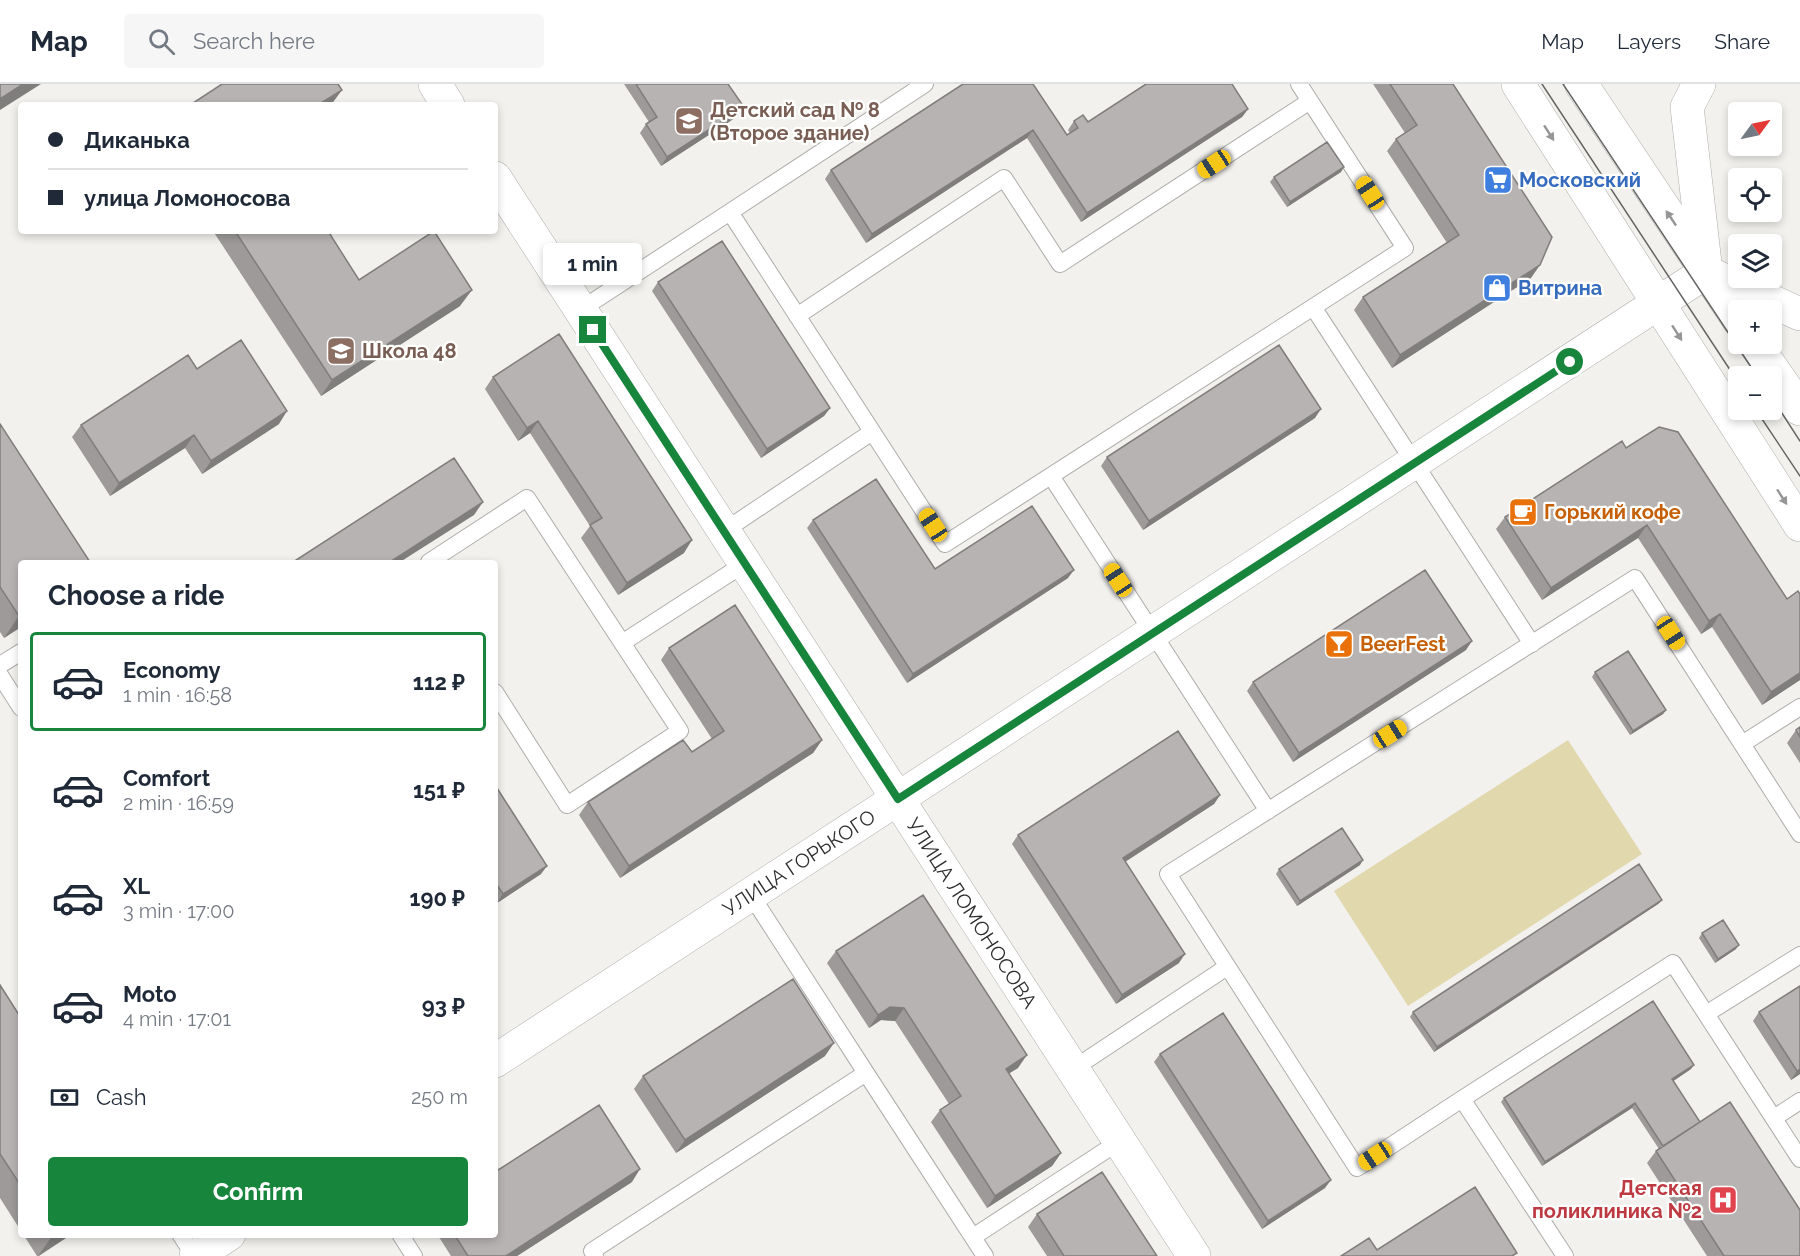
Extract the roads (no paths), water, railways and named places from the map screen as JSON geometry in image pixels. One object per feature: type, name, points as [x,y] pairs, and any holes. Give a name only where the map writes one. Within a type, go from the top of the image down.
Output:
[{"type":"street","points":[[435,84],[446,102]]},
{"type":"street","points":[[1518,84],[1800,525]]},
{"type":"street","points":[[1581,84],[1728,304]]},
{"type":"street","points":[[1699,84],[1687,107],[1706,272]]},
{"type":"street","name":"УЛИЦА ЛОМОНОСОВА","points":[[498,183],[1194,1256]]},
{"type":"street","points":[[1706,272],[1800,314]]},
{"type":"street","name":"УЛИЦА ГОРЬКОГО","points":[[498,1059],[1706,272]]},
{"type":"street","points":[[1762,354],[1800,409]]},
{"type":"street","points":[[195,1256],[223,1238]]},
{"type":"lane","points":[[580,310],[926,84]]},
{"type":"lane","points":[[730,212],[945,544],[1405,248],[1299,84]]},
{"type":"lane","points":[[797,316],[1004,178],[1060,264],[1311,102]]},
{"type":"lane","points":[[1313,307],[1532,644]]},
{"type":"lane","points":[[724,531],[872,432]]},
{"type":"lane","points":[[1051,476],[1268,811]]},
{"type":"lane","points":[[432,560],[527,498],[680,731],[567,805],[498,697]]},
{"type":"lane","points":[[622,643],[744,564]]},
{"type":"lane","points":[[1800,834],[1635,578],[1168,874],[1357,1168],[1673,963],[1800,1159]]},
{"type":"lane","points":[[0,665],[18,653]]},
{"type":"lane","points":[[0,675],[18,703]]},
{"type":"lane","points":[[1742,744],[1800,707]]},
{"type":"lane","points":[[751,895],[985,1256]]},
{"type":"lane","points":[[1706,1014],[1800,955]]},
{"type":"lane","points":[[1073,1069],[1227,967]]},
{"type":"lane","points":[[590,1254],[866,1073]]},
{"type":"lane","points":[[1462,1099],[1564,1256]]},
{"type":"lane","points":[[1774,1118],[1800,1101]]},
{"type":"lane","points":[[973,1237],[1120,1141]]},
{"type":"lane","points":[[183,1238],[195,1256]]},
{"type":"lane","points":[[403,1238],[414,1256]]},
{"type":"tram line","points":[[1542,84],[1728,367]]},
{"type":"tram line","points":[[1563,84],[1750,366]]},
{"type":"tram line","points":[[1782,413],[1800,441]]},
{"type":"tram line","points":[[1763,420],[1800,476]]},
{"type":"place","name":"Детский сад № 8 (Второе здание)","points":[[689,121]]},
{"type":"place","name":"Московский","points":[[1498,180]]},
{"type":"place","name":"Витрина","points":[[1497,288]]},
{"type":"place","name":"Школа 48","points":[[341,351]]},
{"type":"place","name":"Горький кофе","points":[[1523,512]]},
{"type":"place","name":"BeerFest","points":[[1339,644]]},
{"type":"place","name":"Детская поликлиника №2","points":[[1723,1200]]}]
